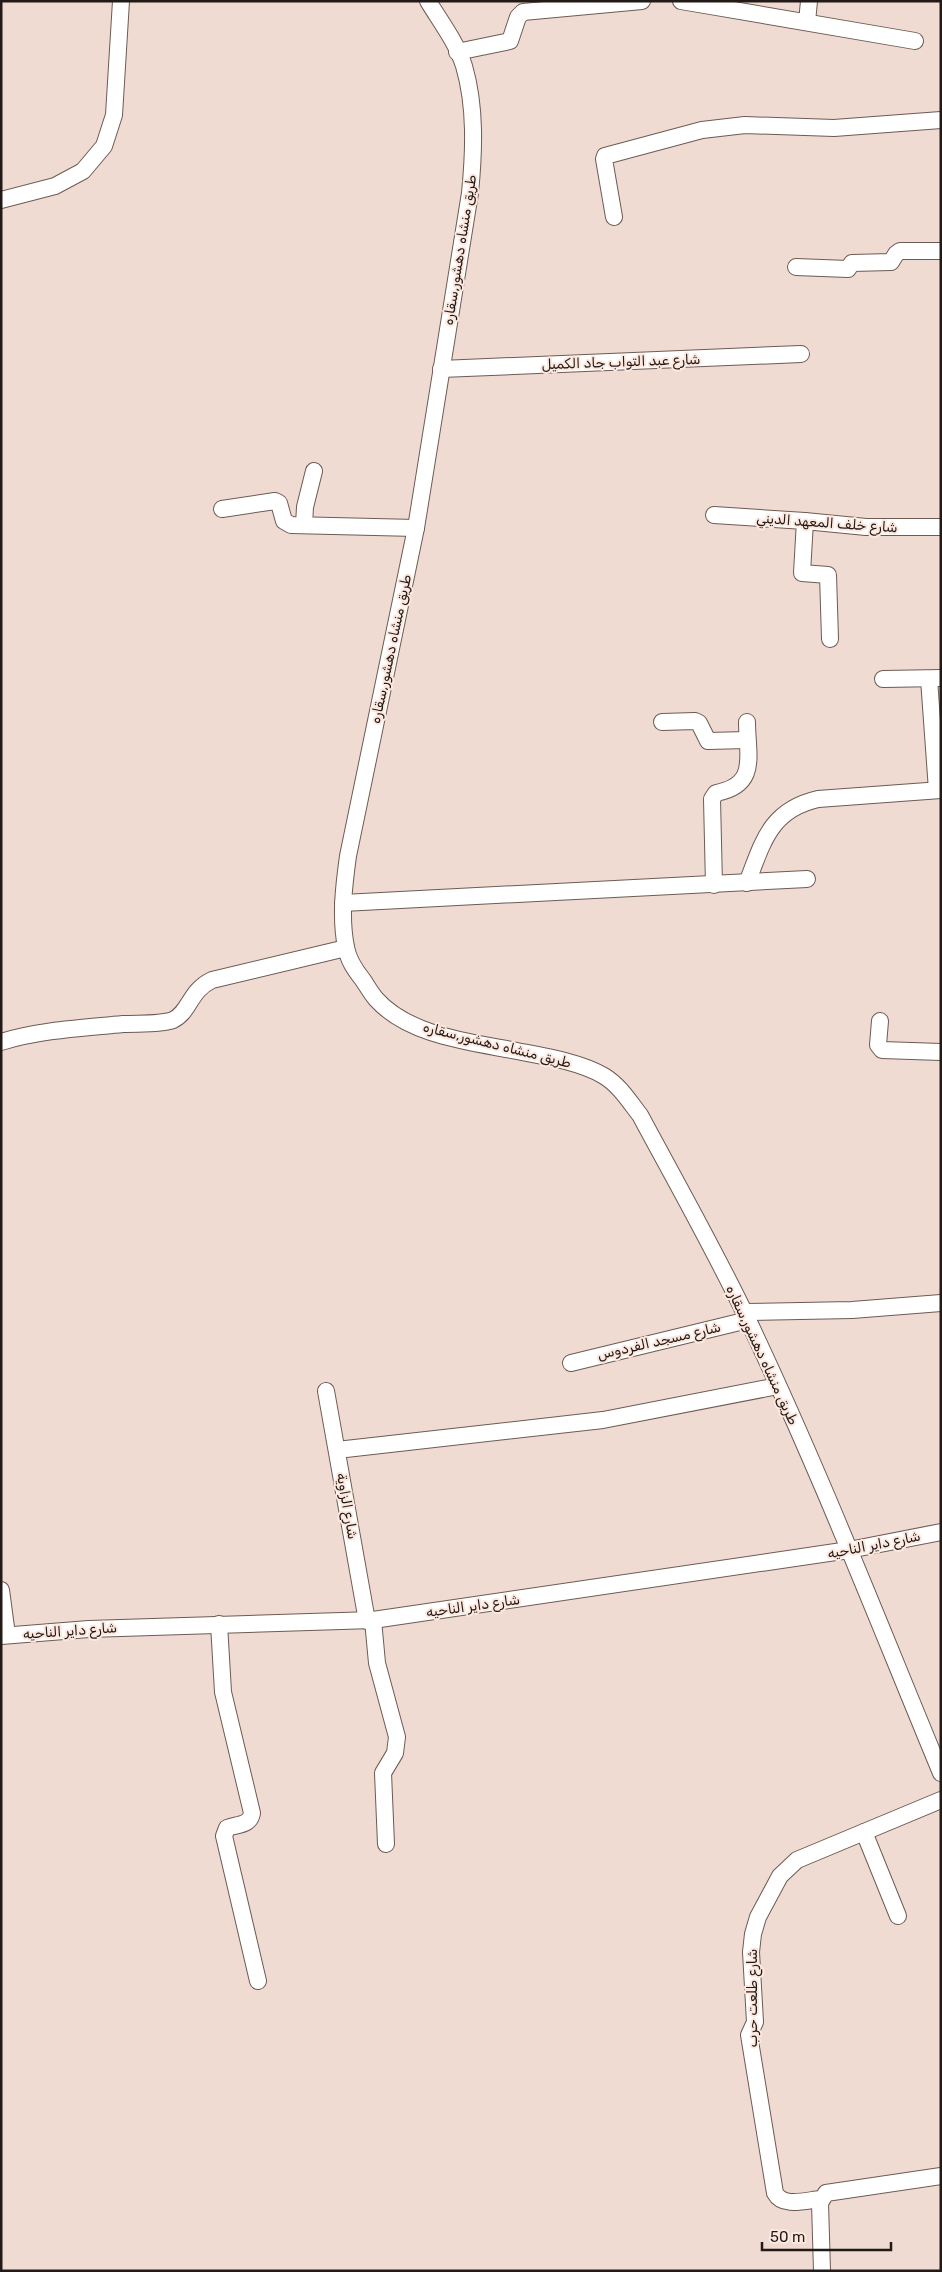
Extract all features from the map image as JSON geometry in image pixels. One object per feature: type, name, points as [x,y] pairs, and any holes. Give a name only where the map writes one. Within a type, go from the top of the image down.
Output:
[{"type":"street","points":[[1,200],[55,186],[76,175],[83,171],[104,146],[114,115],[121,1]]},
{"type":"street","name":"طريق منشاه دهشور,سقاره","points":[[428,1],[464,65],[472,107],[473,162],[470,194],[416,528],[348,856],[343,903],[346,948],[351,963],[376,999],[392,1013],[410,1023],[470,1042],[541,1056],[590,1069],[605,1076],[619,1087],[640,1115],[746,1316],[849,1550],[941,1773]]},
{"type":"street","points":[[458,52],[510,41],[520,15],[523,12],[642,1]]},
{"type":"street","points":[[681,1],[915,41]]},
{"type":"street","points":[[807,22],[809,1]]},
{"type":"street","points":[[614,217],[605,156],[702,130],[744,125],[834,128],[941,120]]},
{"type":"street","points":[[796,266],[848,268],[852,262],[891,262],[900,251],[941,251]]},
{"type":"street","name":"شارع عبد التواب جاد الكميل","points":[[441,369],[801,354]]},
{"type":"street","points":[[304,525],[305,507],[314,470]]},
{"type":"street","points":[[222,509],[275,501],[279,503],[284,521],[291,525],[416,528]]},
{"type":"street","name":"شارع خلف المعهد الديني","points":[[714,515],[897,529],[941,527]]},
{"type":"street","points":[[805,521],[802,573],[828,574],[830,639]]},
{"type":"street","points":[[746,883],[767,834],[776,820],[788,810],[802,803],[818,799],[939,790],[935,678],[883,679]]},
{"type":"street","points":[[662,722],[695,721],[699,723],[708,741],[746,740]]},
{"type":"street","points":[[714,885],[712,799],[716,793],[733,788],[744,779],[747,770],[746,722]]},
{"type":"street","points":[[343,903],[808,879]]},
{"type":"street","points":[[1,1042],[17,1037],[98,1026],[171,1020],[186,1010],[192,997],[201,986],[212,980],[346,948]]},
{"type":"street","points":[[880,1021],[878,1045],[882,1050],[941,1052]]},
{"type":"street","name":"شارع مسجد الفردوس","points":[[571,1362],[746,1316],[941,1303]]},
{"type":"street","points":[[337,1450],[603,1420],[778,1386]]},
{"type":"street","name":"شارع الزاوية","points":[[326,1392],[377,1663],[396,1737],[395,1753],[383,1773],[386,1844]]},
{"type":"street","name":"شارع داير الناحيه","points":[[4,1636],[89,1629],[370,1621],[849,1550],[941,1532]]},
{"type":"street","points":[[1,1590],[4,1636]]},
{"type":"street","points":[[219,1624],[223,1692],[252,1813],[247,1823],[227,1828],[224,1836],[258,1982]]},
{"type":"street","name":"شارع طلعت حرب","points":[[941,1800],[797,1860],[780,1876],[758,1917],[751,1952],[755,2022],[750,2035],[775,2194],[779,2199],[786,2202],[821,2199],[826,2193],[941,2176]]},
{"type":"street","points":[[864,1832],[898,1916]]},
{"type":"street","points":[[821,2199],[822,2271]]}]
